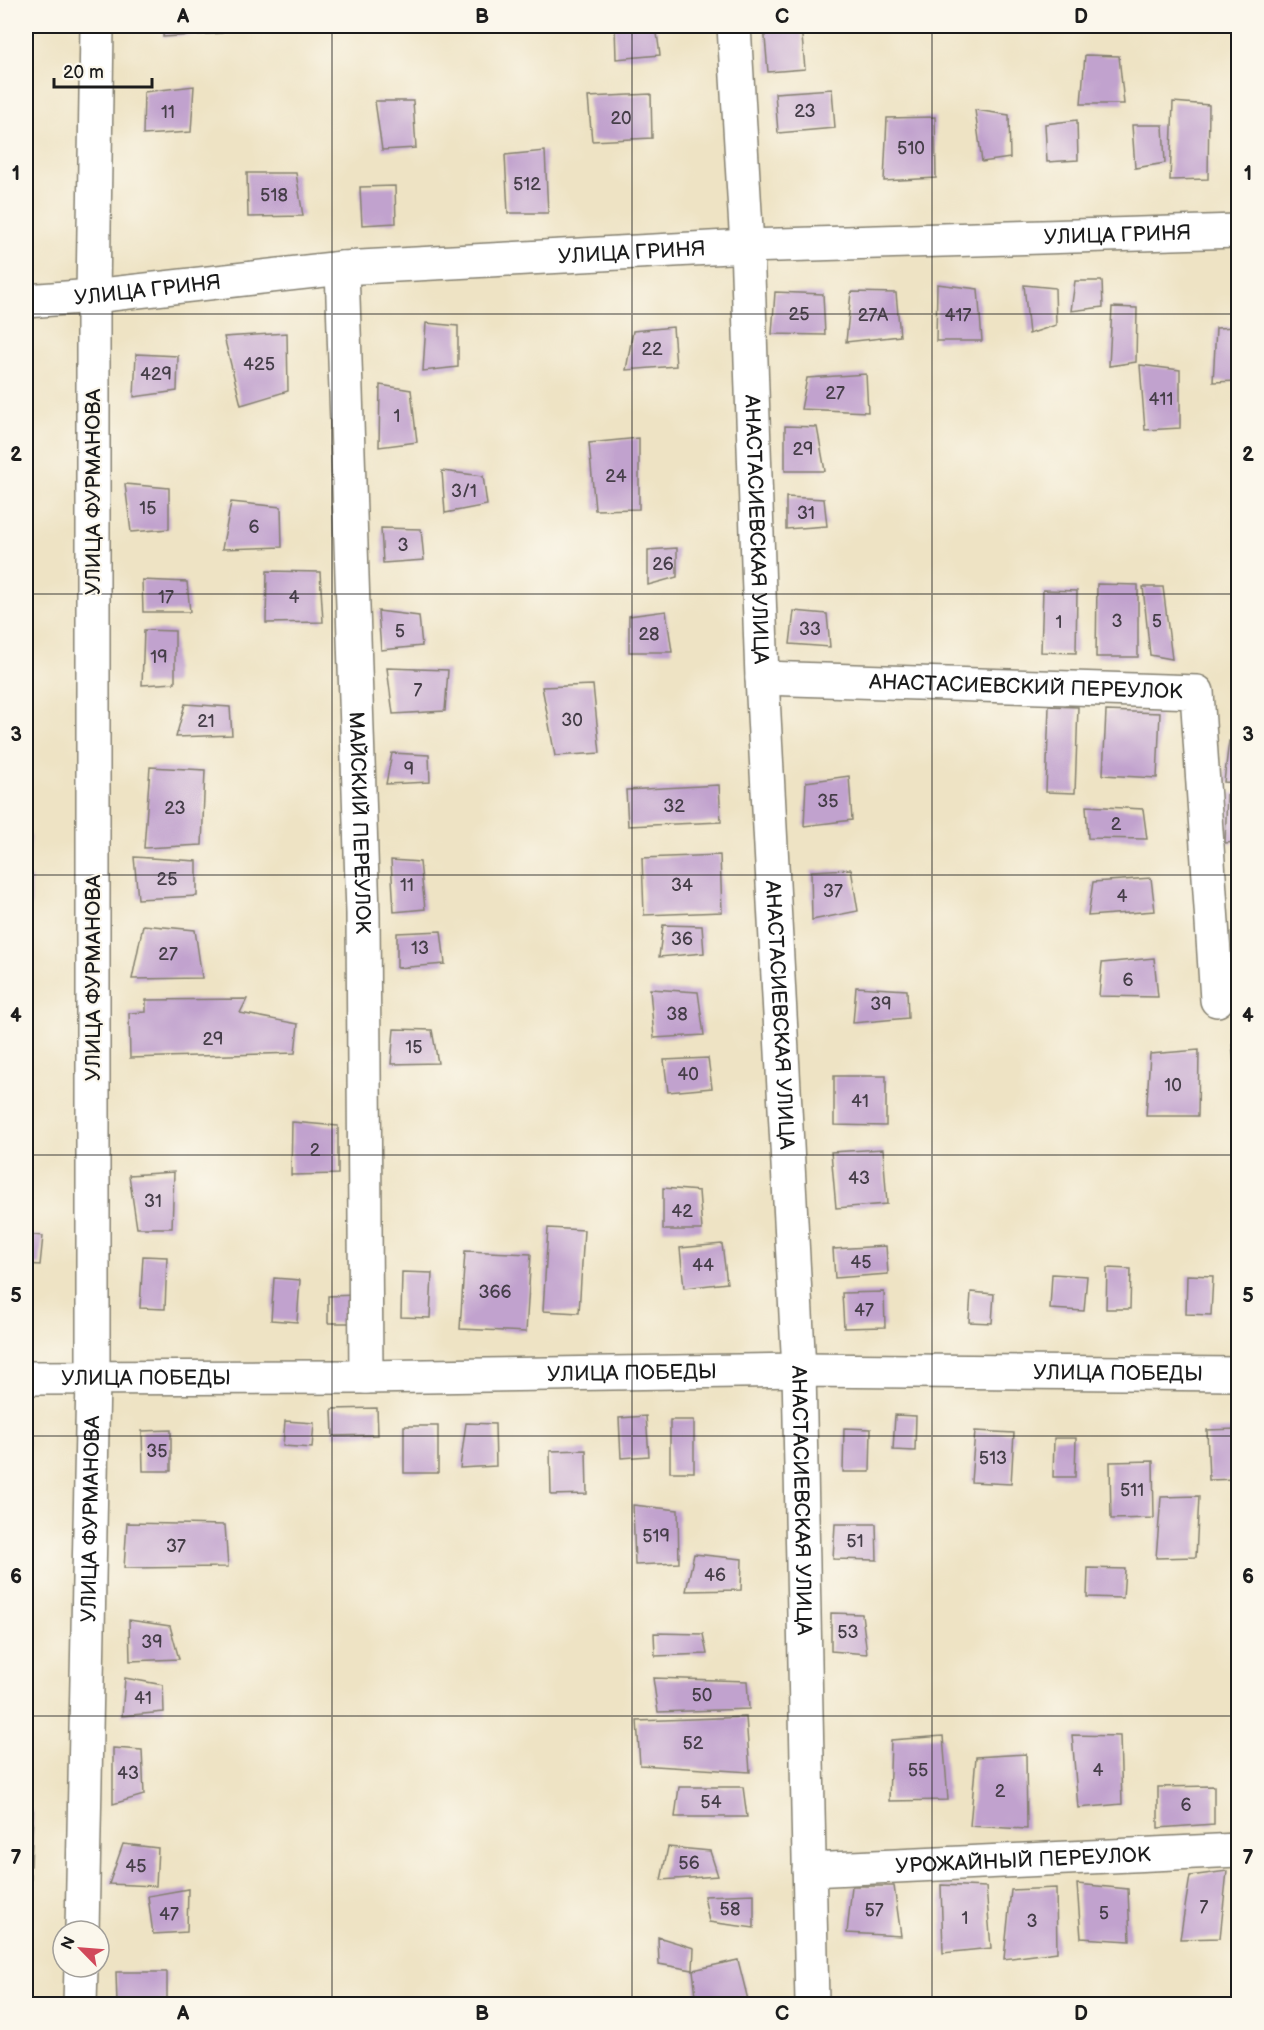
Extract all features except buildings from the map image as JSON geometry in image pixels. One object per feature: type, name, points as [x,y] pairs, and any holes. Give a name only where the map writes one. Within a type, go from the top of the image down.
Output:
[{"type":"street","name":"УЛИЦА ФУРМАНОВА","points":[[82,1919],[93,1378],[93,296],[97,26]]},
{"type":"street","name":"АНАСТАСИЕВСКАЯ УЛИЦА","points":[[734,26],[747,246],[762,678],[799,1370],[812,2004]]},
{"type":"street","name":"УЛИЦА ГРИНЯ","points":[[26,301],[93,296],[342,268],[747,246],[1239,231]]},
{"type":"street","name":"МАЙСКИЙ ПЕРЕУЛОК","points":[[342,268],[363,914],[366,1377]]},
{"type":"street","name":"АНАСТАСИЕВСКИЙ ПЕРЕУЛОК","points":[[762,678],[1197,692],[1217,1000]]},
{"type":"street","name":"УЛИЦА ПОБЕДЫ","points":[[26,1378],[366,1377],[799,1370],[1239,1374]]},
{"type":"street","name":"УРОЖАЙНЫЙ ПЕРЕУЛОК","points":[[809,1870],[1239,1850]]},
{"type":"street","points":[[80,2004],[81,1979]]}]
